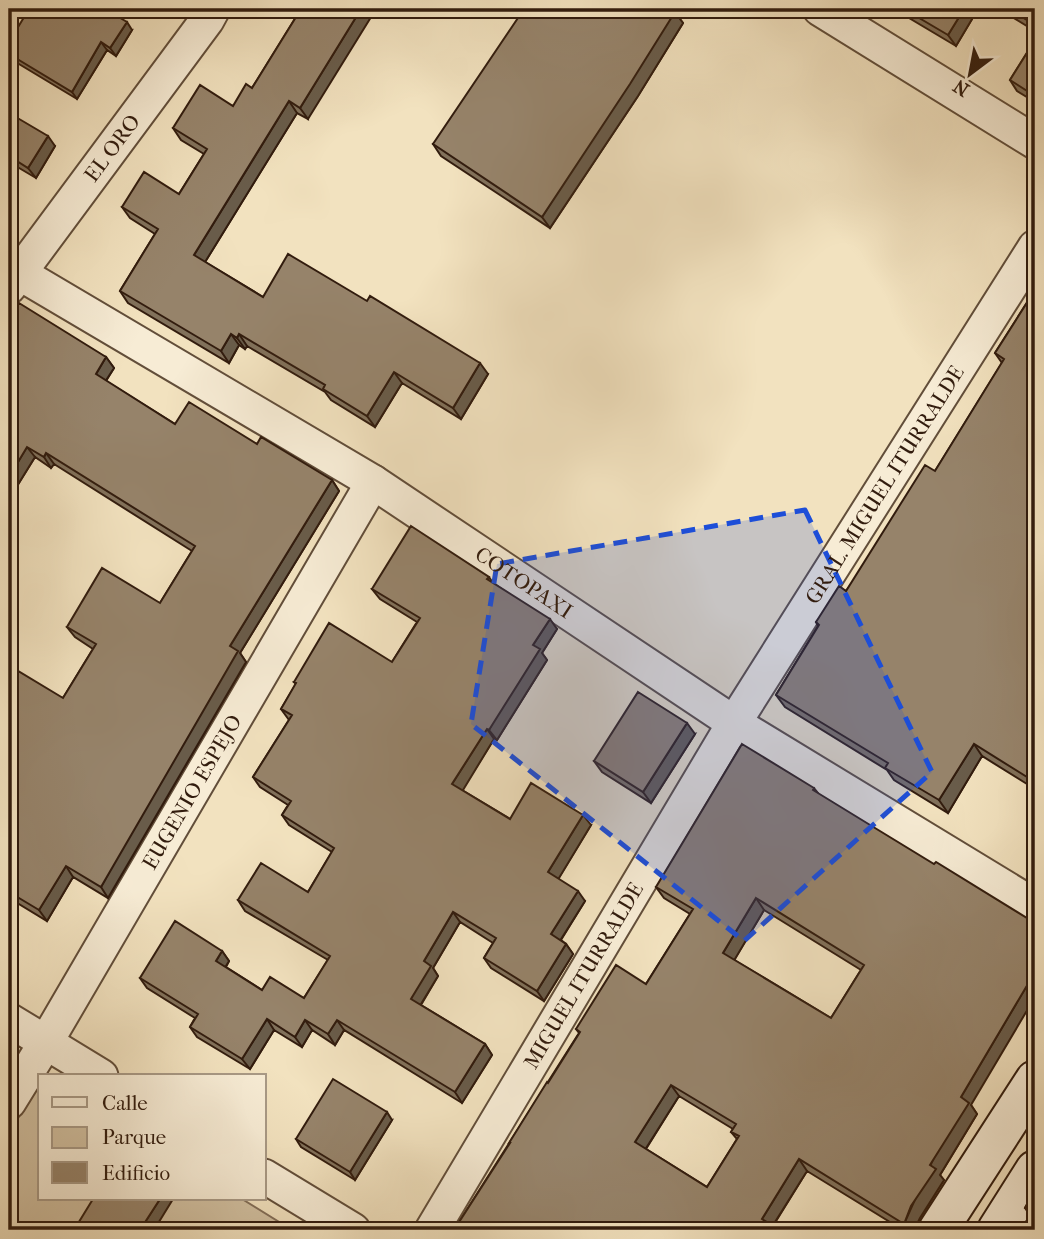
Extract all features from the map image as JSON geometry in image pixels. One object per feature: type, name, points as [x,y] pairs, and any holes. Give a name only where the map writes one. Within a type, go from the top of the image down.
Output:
[{"type":"main road","points":[[938,1230],[1035,1080]]},
{"type":"main road","points":[[998,1230],[1035,1170]]},
{"type":"street","name":"EL ORO","points":[[12,276],[213,9]]},
{"type":"street","points":[[820,9],[1035,142]]},
{"type":"street","name":"GRAL. MIGUEL ITURRALDE","points":[[734,723],[1035,247]]},
{"type":"street","name":"COTOPAXI","points":[[12,276],[373,482],[734,723],[1035,906]]},
{"type":"street","name":"EUGENIO ESPEJO","points":[[9,1102],[373,482]]},
{"type":"street","name":"MIGUEL ITURRALDE","points":[[432,1230],[734,723]]},
{"type":"street","points":[[9,1020],[98,1074]]},
{"type":"street","points":[[266,1177],[352,1230]]},
{"type":"highlighted area","points":[[805,510],[932,772],[744,941],[471,724],[497,564]]},
{"type":"green space","points":[[38,1085],[38,1200],[244,1200],[292,1230],[9,1230],[9,1133]]},
{"type":"building","points":[[29,9],[105,9],[127,22],[110,48],[101,42],[72,92],[9,54],[9,42]]},
{"type":"building","points":[[301,9],[361,9],[300,108],[289,101],[194,255],[263,297],[288,254],[367,301],[370,296],[480,363],[453,408],[394,372],[367,416],[323,389],[325,385],[239,334],[237,338],[231,334],[221,351],[120,291],[158,229],[122,207],[144,172],[179,194],[207,149],[173,128],[200,85],[233,106],[246,84],[252,88]]},
{"type":"building","points":[[524,9],[671,9],[675,12],[542,217],[433,144]]},
{"type":"building","points":[[904,9],[964,9],[948,35]]},
{"type":"building","points":[[1009,9],[1035,9],[1035,25]]},
{"type":"building","points":[[1035,40],[1035,96],[1010,80]]},
{"type":"building","points":[[9,113],[48,136],[28,168],[9,156]]},
{"type":"building","points":[[1035,290],[1035,782],[974,744],[939,800],[885,768],[888,763],[776,695],[819,625],[816,622],[839,586],[846,591],[925,465],[935,471],[1004,359],[995,353]]},
{"type":"building","points":[[19,303],[106,357],[96,374],[175,424],[189,402],[257,444],[261,437],[332,480],[230,646],[238,651],[101,887],[66,866],[39,910],[9,892],[9,687],[18,671],[63,698],[96,644],[67,627],[102,568],[160,603],[195,546],[46,453],[44,457],[27,447],[9,477],[9,319]]},
{"type":"building","points":[[411,526],[550,619],[533,645],[540,649],[452,784],[510,819],[531,783],[583,815],[548,872],[578,891],[551,934],[566,944],[537,991],[484,958],[496,938],[453,912],[424,961],[431,966],[411,999],[485,1044],[455,1092],[337,1020],[328,1034],[305,1020],[295,1037],[267,1019],[242,1059],[190,1027],[198,1014],[140,978],[175,921],[222,951],[216,961],[262,990],[270,977],[304,998],[330,956],[238,900],[261,863],[308,892],[334,848],[282,815],[291,801],[253,777],[292,715],[281,709],[329,623],[392,662],[420,618],[372,589]]},
{"type":"building","points":[[638,692],[687,723],[643,792],[594,761]]},
{"type":"building","points":[[742,744],[875,828],[1035,923],[1035,972],[961,1097],[969,1103],[930,1165],[936,1169],[911,1206],[904,1224],[799,1159],[762,1219],[780,1230],[454,1230],[580,1032],[576,1029],[616,965],[646,984],[693,909],[656,887]],"holes":[[[756,898],[864,965],[831,1018],[723,953]],[[671,1085],[736,1124],[731,1132],[739,1136],[707,1187],[635,1142]]]},
{"type":"building","points":[[333,1079],[387,1112],[350,1172],[296,1139]]},
{"type":"building","points":[[1035,1190],[1035,1214],[1025,1208]]},
{"type":"building","points":[[92,1200],[159,1200],[140,1230],[74,1230]]}]
